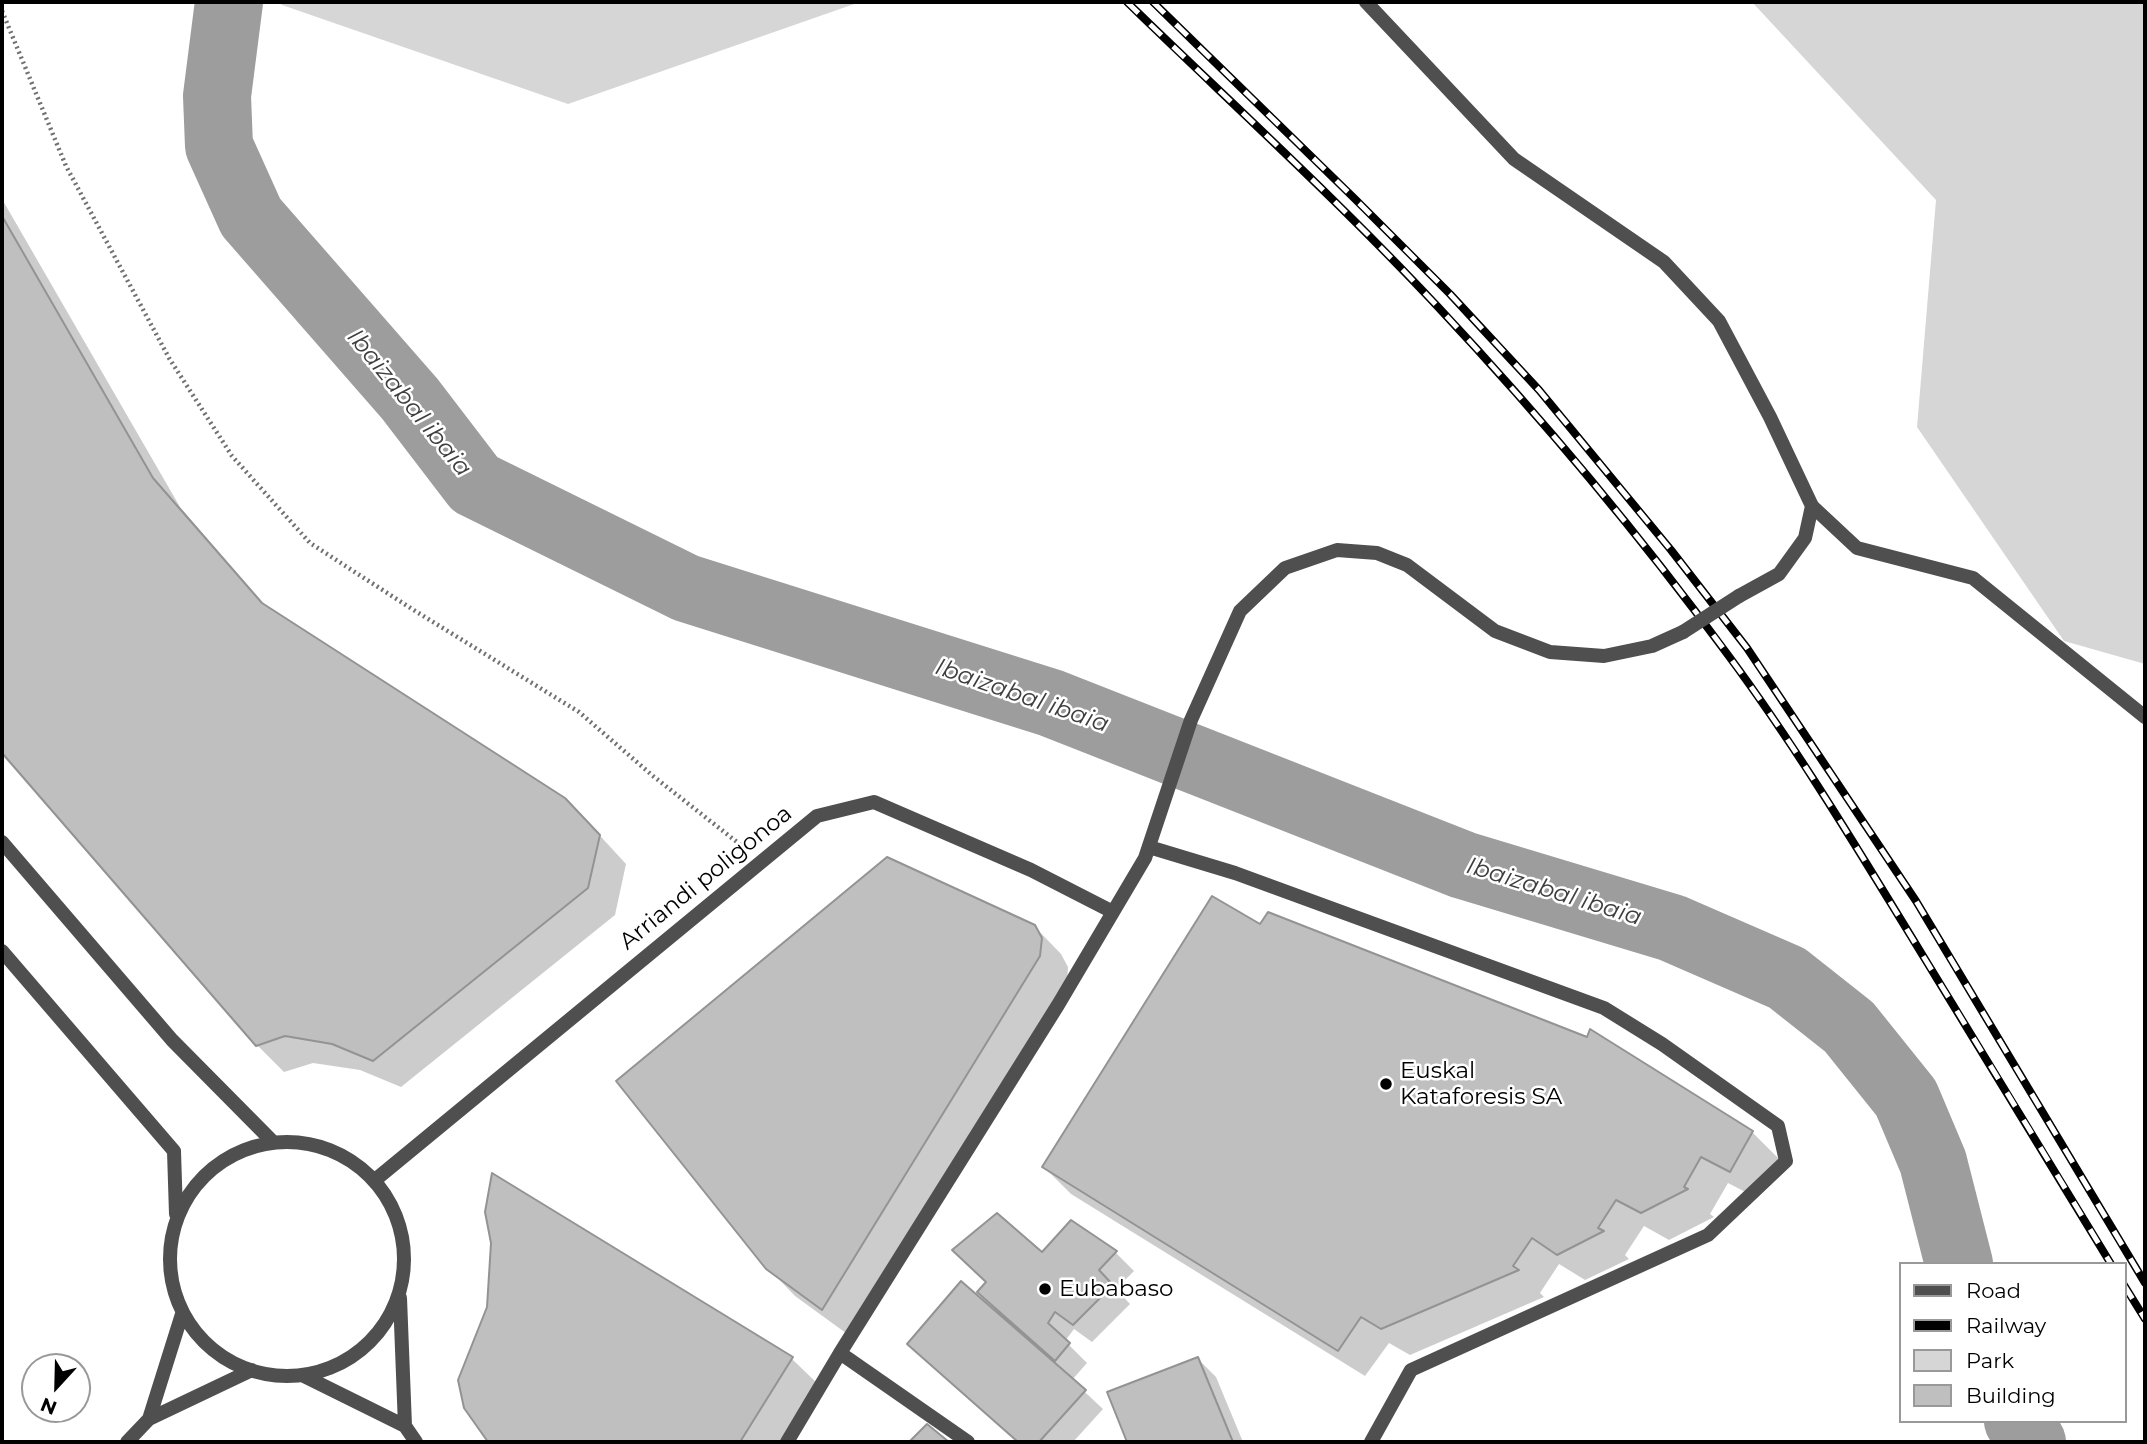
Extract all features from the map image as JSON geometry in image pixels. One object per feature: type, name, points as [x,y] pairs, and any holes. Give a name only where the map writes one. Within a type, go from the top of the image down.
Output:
[{"type":"street","points":[[1366,2],[1514,159],[1664,262],[1719,321],[1770,417],[1812,506],[1857,548],[1973,578],[2145,717]]},
{"type":"street","points":[[787,1442],[1043,1029],[1145,858],[1191,720],[1240,611],[1285,568],[1338,550],[1377,552],[1407,565],[1495,631],[1550,652],[1604,656],[1653,646],[1683,632],[1779,574],[1805,538],[1812,506]]},
{"type":"street","name":"Arriandi poligonoa","points":[[375,1180],[817,816],[874,802],[1031,870],[1113,912]]},
{"type":"street","points":[[2,842],[172,1040],[272,1141]]},
{"type":"street","points":[[1149,847],[1234,873],[1604,1008],[1662,1044],[1778,1126],[1786,1161],[1708,1235],[1411,1370],[1371,1442]]},
{"type":"street","points":[[2,951],[174,1151],[176,1217],[169,1249],[171,1282],[182,1314],[202,1341],[232,1363],[267,1375],[304,1376],[336,1366],[364,1348],[386,1323],[400,1293]]},
{"type":"street","points":[[176,1217],[191,1188],[214,1166],[242,1149],[272,1141],[310,1143],[345,1156],[375,1180],[396,1214],[405,1253],[400,1293],[405,1426]]},
{"type":"street","points":[[149,1419],[182,1314]]},
{"type":"street","points":[[840,1353],[968,1442]]},
{"type":"street","points":[[127,1442],[149,1419],[253,1370]]},
{"type":"street","points":[[304,1376],[405,1426],[416,1442]]},
{"type":"path","points":[[2,11],[66,166],[169,358],[240,466],[310,543],[579,712],[653,776],[762,861]]},
{"type":"green space","points":[[278,2],[860,2],[568,104]]},
{"type":"green space","points":[[1752,2],[2145,2],[2145,664],[2064,641],[1917,427],[1936,200]]},
{"type":"building","points":[[2,216],[153,478],[262,603],[565,798],[600,835],[588,888],[373,1061],[332,1044],[285,1036],[256,1046],[2,753]]},
{"type":"building","points":[[887,857],[1035,925],[1042,938],[1040,956],[822,1310],[766,1269],[616,1081]]},
{"type":"building","name":"Euskal Kataforesis SA","points":[[1212,896],[1260,924],[1268,912],[1587,1037],[1590,1029],[1753,1131],[1730,1172],[1701,1157],[1684,1187],[1688,1189],[1641,1213],[1616,1200],[1598,1228],[1604,1231],[1557,1255],[1532,1238],[1513,1266],[1519,1270],[1381,1329],[1361,1317],[1338,1351],[1042,1167]]},
{"type":"building","points":[[492,1173],[793,1357],[740,1442],[488,1442],[464,1408],[458,1380],[487,1307],[491,1243],[485,1212]]},
{"type":"building","name":"Eubabaso","points":[[997,1213],[1042,1252],[1071,1220],[1117,1251],[1099,1270],[1113,1285],[1073,1325],[1055,1312],[1048,1323],[1070,1343],[1055,1361],[977,1292],[986,1282],[952,1250]]},
{"type":"building","points":[[961,1281],[1086,1390],[1039,1442],[1018,1442],[907,1344]]},
{"type":"building","points":[[1198,1357],[1233,1442],[1127,1442],[1107,1392]]},
{"type":"building","points":[[927,1424],[949,1442],[909,1442]]},
{"type":"waterway","name":"Ibaizabal ibaia","points":[[229,2],[217,96],[219,146],[251,217],[410,399],[475,484],[686,588],[1051,703],[1463,865],[1672,928],[1787,978],[1849,1027],[1906,1098],[1933,1162],[1958,1262]]},
{"type":"waterway","name":"Ibaizabal ibaia","points":[[2019,1423],[2032,1442]]},
{"type":"railway","points":[[1127,2],[1324,191],[1438,307],[1552,434],[1660,565],[1728,655],[1802,762],[2110,1262]]},
{"type":"railway","points":[[1153,2],[1450,294],[1539,390],[1671,550],[1747,648],[1916,901],[2145,1283]]},
{"type":"railway","points":[[2126,1288],[2145,1319]]},
{"type":"place","name":"Euskal Kataforesis SA","points":[[1386,1084]]},
{"type":"place","name":"Eubabaso","points":[[1045,1289]]}]
